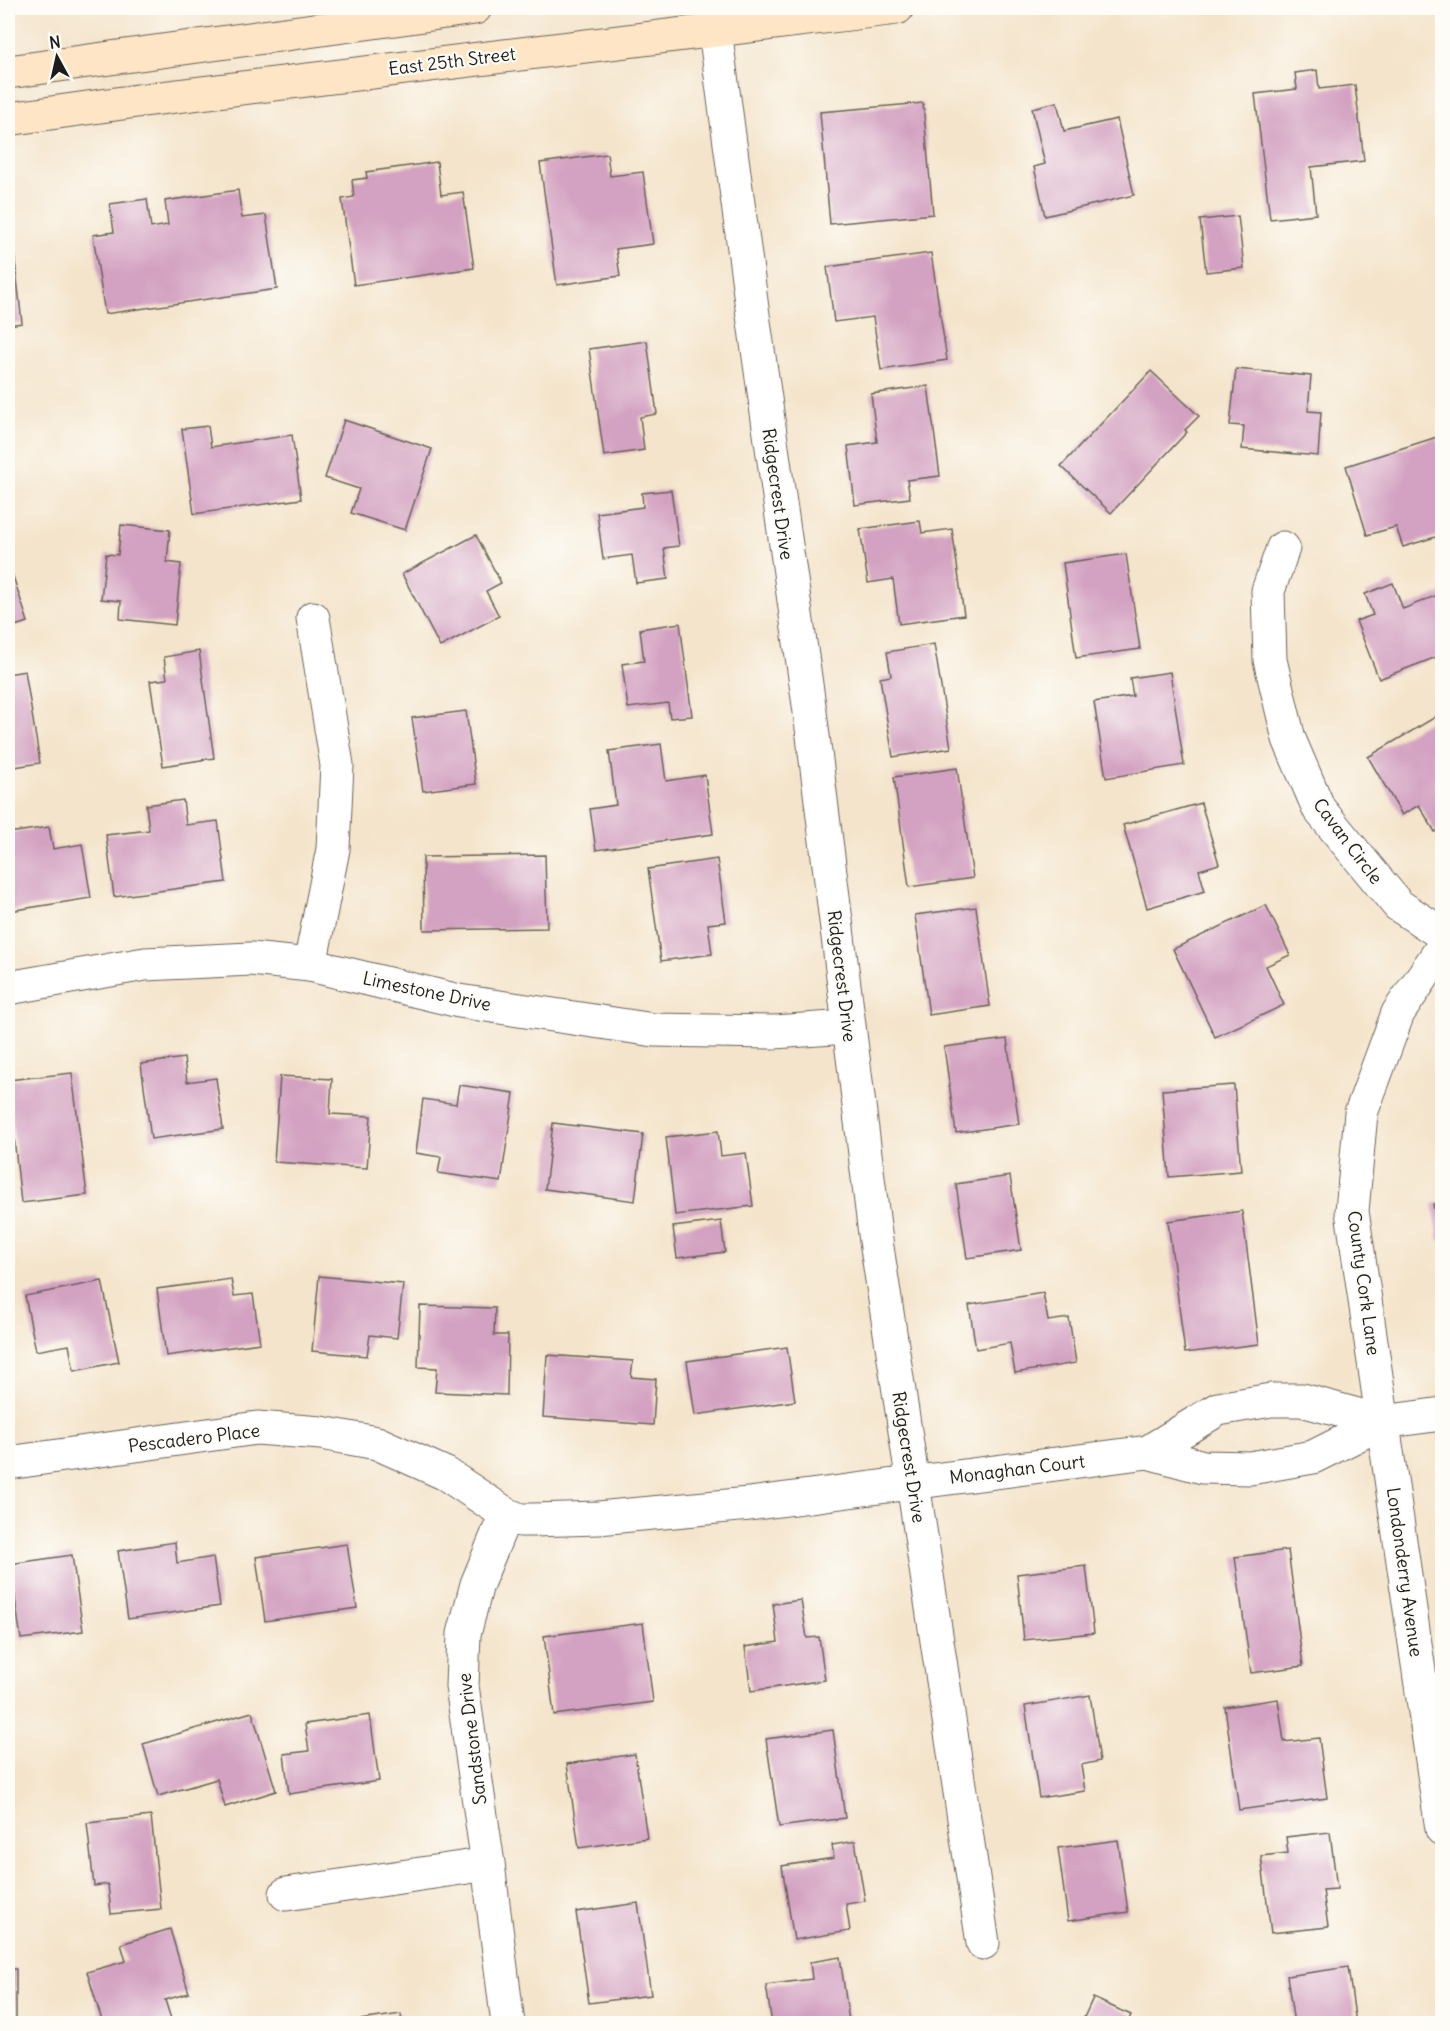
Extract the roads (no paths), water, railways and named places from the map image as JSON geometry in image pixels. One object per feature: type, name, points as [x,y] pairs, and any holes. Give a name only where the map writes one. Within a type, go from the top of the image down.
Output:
[{"type":"street","points":[[8,72],[476,8]]},
{"type":"street","name":"East 25th Street","points":[[8,119],[713,18],[897,8]]},
{"type":"street","name":"Ridgecrest Drive","points":[[713,18],[810,712],[874,1234],[914,1482],[983,1943]]},
{"type":"street","name":"Cavan Circle","points":[[1283,549],[1268,591],[1270,660],[1289,739],[1319,809],[1398,905],[1443,934]]},
{"type":"street","points":[[310,965],[333,849],[337,765],[313,618]]},
{"type":"street","name":"County Cork Lane","points":[[1383,1422],[1352,1211],[1361,1113],[1398,1013],[1443,948]]},
{"type":"street","name":"Limestone Drive","points":[[8,988],[145,964],[251,959],[310,965],[459,1001],[654,1030],[774,1032],[848,1027]]},
{"type":"street","name":"Monaghan Court","points":[[506,1514],[520,1520],[598,1518],[748,1504],[1148,1452],[1218,1409],[1271,1400],[1302,1400],[1383,1422],[1443,1414]]},
{"type":"street","points":[[1148,1452],[1203,1467],[1250,1468],[1313,1457],[1383,1422]]},
{"type":"street","name":"Londonderry Avenue","points":[[1383,1422],[1443,1829]]},
{"type":"street","name":"Pescadero Place","points":[[8,1462],[257,1428],[321,1433],[377,1443],[446,1474],[506,1514]]},
{"type":"street","name":"Sandstone Drive","points":[[506,1514],[477,1584],[464,1634],[462,1686],[508,2024]]},
{"type":"street","points":[[286,1894],[488,1864]]}]
